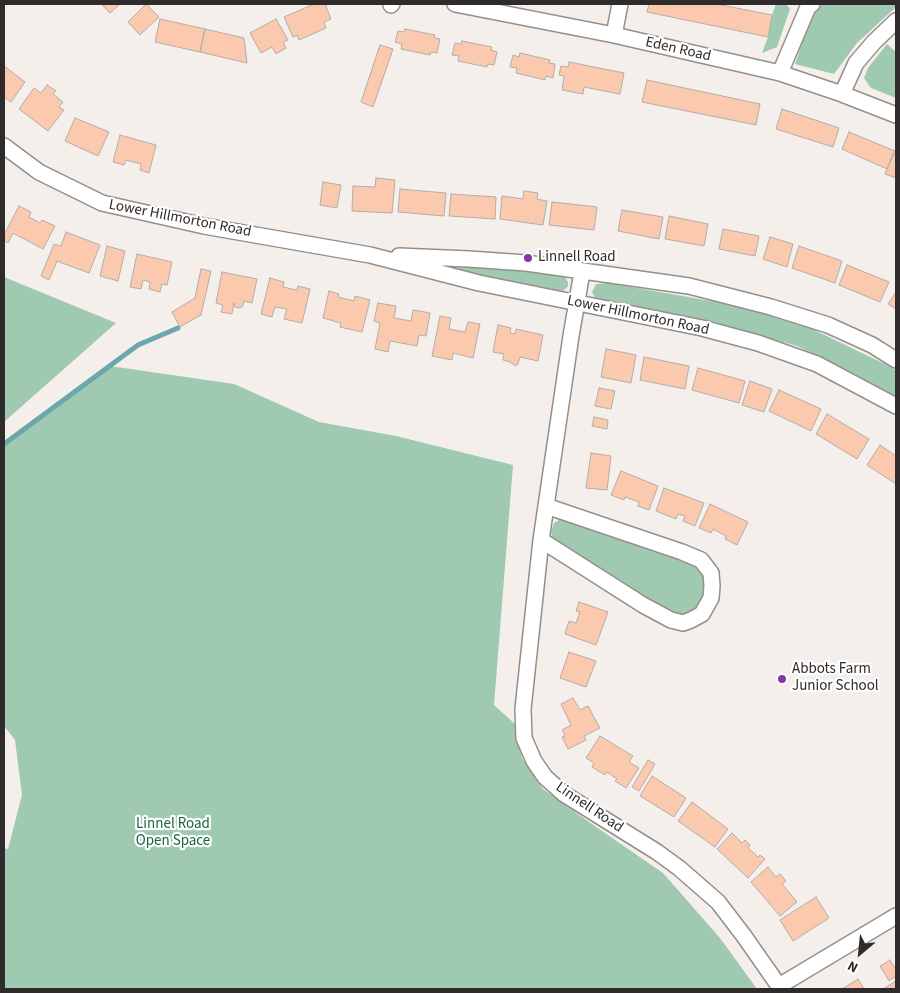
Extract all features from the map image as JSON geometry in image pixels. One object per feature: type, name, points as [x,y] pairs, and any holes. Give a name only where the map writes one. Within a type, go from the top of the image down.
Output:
[{"type":"street","name":"Eden Road","points":[[455,4],[614,35],[780,74],[842,94],[896,115]]},
{"type":"street","points":[[614,35],[620,4]]},
{"type":"street","points":[[780,74],[808,7],[812,4]]},
{"type":"street","points":[[842,94],[856,63],[896,21]]},
{"type":"street","name":"Lower Hillmorton Road","points":[[4,146],[39,172],[102,203],[204,226],[370,255],[479,283],[702,328],[758,343],[817,364],[896,406]]},
{"type":"street","name":"Lower Hillmorton Road","points":[[370,255],[526,263],[689,286],[771,306],[828,326],[872,345],[896,360]]},
{"type":"street","name":"Linnell Road","points":[[582,272],[541,540],[522,709],[524,738],[534,761],[544,777],[564,794],[657,852],[679,868],[718,902],[780,988]]},
{"type":"street","points":[[541,540],[643,605],[671,620],[683,623],[702,614],[711,598],[711,573],[701,560],[546,506]]},
{"type":"street","points":[[780,988],[896,916]]},
{"type":"green space","points":[[776,4],[786,4],[790,9],[777,47],[762,53],[768,37]]},
{"type":"green space","points":[[822,4],[896,4],[896,7],[857,43],[834,74],[795,64],[812,13]]},
{"type":"green space","points":[[887,44],[896,52],[896,98],[871,88],[864,78],[868,68]]},
{"type":"green space","points":[[439,267],[494,268],[564,276],[568,286],[563,291]]},
{"type":"green space","points":[[4,277],[116,323],[4,422]]},
{"type":"green space","points":[[608,283],[734,305],[806,326],[896,371],[896,397],[851,372],[797,346],[713,322],[596,300],[592,292],[596,284]]},
{"type":"green space","name":"Linnel Road Open Space","points":[[110,366],[234,384],[319,422],[396,436],[513,465],[494,705],[515,724],[522,758],[543,789],[663,873],[720,938],[757,989],[4,989],[4,848],[8,849],[22,795],[15,740],[4,726],[4,444]]},
{"type":"green space","points":[[561,519],[697,566],[706,581],[705,598],[693,613],[681,615],[629,589],[553,542],[551,532],[554,523]]},
{"type":"building","points":[[101,4],[120,4],[110,13]]},
{"type":"building","points":[[146,4],[159,17],[140,35],[128,22]]},
{"type":"building","points":[[314,4],[325,4],[331,19],[324,22],[326,28],[299,40],[297,35],[293,37],[284,17]]},
{"type":"building","points":[[649,4],[716,4],[772,15],[768,37],[647,12]]},
{"type":"building","points":[[160,19],[205,29],[200,52],[155,42]]},
{"type":"building","points":[[276,19],[288,40],[283,42],[286,48],[276,54],[272,47],[261,53],[250,33]]},
{"type":"building","points":[[205,29],[244,38],[247,63],[200,52]]},
{"type":"building","points":[[405,29],[435,35],[434,38],[440,39],[437,53],[431,52],[430,55],[401,49],[402,44],[395,42],[398,31],[404,32]]},
{"type":"building","points":[[462,41],[492,47],[491,50],[497,52],[494,65],[488,64],[487,67],[458,61],[459,56],[452,55],[455,43],[461,44]]},
{"type":"building","points":[[380,45],[393,49],[373,107],[361,102]]},
{"type":"building","points":[[520,53],[550,60],[549,63],[555,64],[553,78],[546,76],[545,80],[516,73],[517,68],[510,67],[513,55],[519,57]]},
{"type":"building","points":[[569,62],[624,73],[620,94],[584,87],[583,94],[562,90],[564,76],[559,75],[561,66],[568,67]]},
{"type":"building","points":[[4,66],[25,82],[11,102],[4,97]]},
{"type":"building","points":[[647,80],[760,104],[756,125],[642,102]]},
{"type":"building","points":[[47,85],[56,91],[53,94],[63,102],[59,107],[64,110],[48,131],[19,109],[34,88],[41,93]]},
{"type":"building","points":[[782,109],[839,128],[833,147],[776,129]]},
{"type":"building","points":[[75,118],[109,132],[98,156],[65,141]]},
{"type":"building","points":[[849,132],[895,151],[887,169],[842,149]]},
{"type":"building","points":[[120,135],[156,145],[149,173],[140,170],[141,164],[126,160],[124,165],[113,162]]},
{"type":"building","points":[[893,154],[896,155],[896,178],[885,174]]},
{"type":"building","points":[[376,178],[395,180],[392,213],[352,211],[353,186],[375,187]]},
{"type":"building","points":[[323,182],[341,185],[337,208],[320,205]]},
{"type":"building","points":[[400,189],[446,193],[444,216],[398,212]]},
{"type":"building","points":[[524,191],[538,193],[537,199],[547,201],[543,225],[500,219],[502,196],[523,199]]},
{"type":"building","points":[[451,194],[496,197],[495,219],[449,216]]},
{"type":"building","points":[[552,202],[597,207],[594,230],[549,225]]},
{"type":"building","points":[[19,206],[31,212],[29,217],[40,223],[42,220],[55,226],[43,249],[13,233],[8,243],[4,240],[4,235]]},
{"type":"building","points":[[622,210],[663,217],[659,239],[618,231]]},
{"type":"building","points":[[669,216],[708,224],[704,246],[665,239]]},
{"type":"building","points":[[723,229],[759,236],[755,256],[719,249]]},
{"type":"building","points":[[66,232],[100,245],[89,273],[57,261],[49,280],[41,276],[54,244],[61,246]]},
{"type":"building","points":[[770,237],[793,244],[787,267],[763,259]]},
{"type":"building","points":[[107,246],[125,251],[118,281],[100,276]]},
{"type":"building","points":[[799,246],[842,261],[835,283],[792,268]]},
{"type":"building","points":[[137,254],[172,262],[167,285],[162,284],[160,292],[149,289],[150,282],[143,280],[141,289],[130,287]]},
{"type":"building","points":[[847,265],[889,282],[880,302],[839,285]]},
{"type":"building","points":[[201,269],[211,271],[201,315],[180,327],[172,312],[195,298]]},
{"type":"building","points":[[222,272],[257,279],[252,303],[244,301],[243,306],[240,308],[235,307],[234,303],[232,314],[221,312],[223,305],[216,303]]},
{"type":"building","points":[[270,278],[284,282],[283,287],[297,290],[298,286],[310,289],[302,323],[284,319],[287,309],[275,307],[272,317],[261,314]]},
{"type":"building","points":[[329,291],[339,294],[338,297],[354,301],[355,296],[370,300],[362,332],[340,327],[341,323],[323,318]]},
{"type":"building","points":[[896,292],[896,309],[888,304]]},
{"type":"building","points":[[378,303],[396,306],[394,318],[411,321],[413,310],[430,313],[426,336],[419,335],[417,346],[390,341],[388,352],[375,349],[380,323],[374,321]]},
{"type":"building","points":[[440,316],[451,318],[449,329],[465,332],[468,322],[480,324],[473,358],[453,353],[452,360],[432,356]]},
{"type":"building","points":[[498,325],[511,328],[510,333],[515,334],[516,329],[543,335],[538,361],[520,357],[516,366],[503,360],[504,354],[493,352]]},
{"type":"building","points":[[606,349],[636,355],[631,383],[601,377]]},
{"type":"building","points":[[644,357],[689,366],[685,389],[640,380]]},
{"type":"building","points":[[698,368],[745,381],[739,403],[692,390]]},
{"type":"building","points":[[750,381],[772,389],[764,412],[742,405]]},
{"type":"building","points":[[599,388],[615,391],[611,409],[595,406]]},
{"type":"building","points":[[779,390],[821,409],[811,431],[769,411]]},
{"type":"building","points":[[827,414],[869,439],[857,459],[816,434]]},
{"type":"building","points":[[594,417],[608,420],[607,429],[592,426]]},
{"type":"building","points":[[880,445],[896,456],[896,484],[867,465]]},
{"type":"building","points":[[591,453],[611,456],[607,490],[586,488]]},
{"type":"building","points":[[621,471],[658,486],[649,510],[638,506],[639,502],[625,497],[624,500],[611,495]]},
{"type":"building","points":[[664,488],[704,503],[695,526],[683,521],[685,516],[678,514],[676,519],[656,511]]},
{"type":"building","points":[[710,504],[748,522],[737,545],[725,539],[726,536],[713,529],[711,533],[699,528]]},
{"type":"building","points":[[579,602],[608,612],[596,645],[565,634],[569,621],[576,623],[580,612],[576,611]]},
{"type":"building","points":[[569,652],[596,661],[586,687],[560,678]]},
{"type":"building","points":[[573,698],[580,710],[588,706],[600,728],[584,736],[586,740],[568,749],[562,737],[565,736],[562,730],[571,725],[561,704]]},
{"type":"building","points":[[600,736],[633,756],[629,762],[639,768],[626,788],[615,781],[617,779],[607,772],[605,775],[592,767],[594,763],[586,758]]},
{"type":"building","points":[[648,760],[655,764],[639,791],[632,787]]},
{"type":"building","points":[[652,776],[686,798],[674,817],[640,796]]},
{"type":"building","points":[[692,802],[728,829],[715,847],[678,821]]},
{"type":"building","points":[[732,833],[742,843],[745,840],[750,845],[748,848],[758,857],[760,855],[765,859],[748,878],[717,849]]},
{"type":"building","points":[[768,867],[776,877],[780,874],[786,881],[782,884],[797,902],[780,916],[751,882]]},
{"type":"building","points":[[816,897],[829,918],[793,941],[780,920]]},
{"type":"building","points":[[890,960],[896,970],[896,976],[889,981],[880,966]]},
{"type":"building","points":[[858,979],[864,989],[842,989]]},
{"type":"building","points":[[896,981],[896,989],[883,989]]},
{"type":"waterway","points":[[4,444],[138,345],[178,328]]},
{"type":"place","name":"Linnell Road","points":[[528,258]]},
{"type":"place","name":"Abbots Farm Junior School","points":[[782,679]]}]
